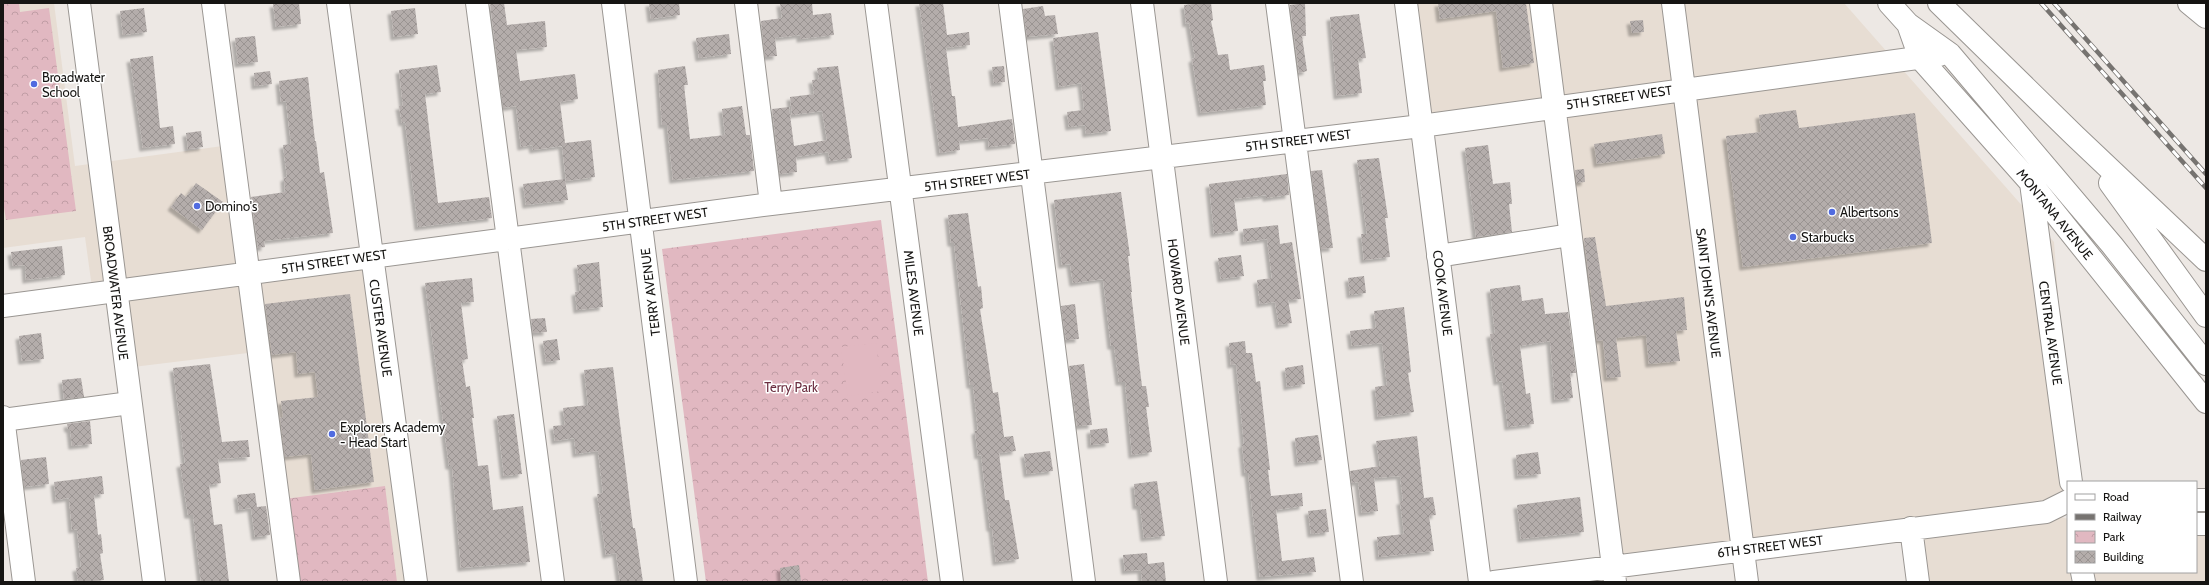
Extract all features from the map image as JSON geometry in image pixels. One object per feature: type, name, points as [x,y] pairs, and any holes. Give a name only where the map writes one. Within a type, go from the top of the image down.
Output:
[{"type":"street","name":"BROADWATER AVENUE","points":[[79,3],[115,292],[154,582]]},
{"type":"street","points":[[213,3],[289,582]]},
{"type":"street","name":"CUSTER AVENUE","points":[[338,3],[416,582]]},
{"type":"street","points":[[477,3],[553,582]]},
{"type":"street","name":"TERRY AVENUE","points":[[613,3],[642,221],[686,582]]},
{"type":"street","points":[[746,3],[771,204]]},
{"type":"street","name":"MILES AVENUE","points":[[876,3],[952,582]]},
{"type":"street","points":[[1010,3],[1084,582]]},
{"type":"street","name":"HOWARD AVENUE","points":[[1142,3],[1216,582]]},
{"type":"street","points":[[1277,3],[1352,582]]},
{"type":"street","name":"COOK AVENUE","points":[[1406,3],[1480,582]]},
{"type":"street","points":[[1541,3],[1614,574]]},
{"type":"street","name":"SAINT JOHN'S AVENUE","points":[[1673,3],[1747,582]]},
{"type":"street","name":"MONTANA AVENUE","points":[[1889,3],[1908,24],[1950,54],[2112,245],[2206,364]]},
{"type":"street","points":[[1939,3],[2075,136],[2206,260]]},
{"type":"street","points":[[2189,3],[2206,17]]},
{"type":"street","name":"MONTANA AVENUE","points":[[1908,24],[1920,58],[2032,183],[2206,402]]},
{"type":"street","name":"5TH STREET WEST","points":[[3,306],[771,204],[900,190],[1421,126],[1553,106],[1950,54]]},
{"type":"street","points":[[2075,136],[2206,316]]},
{"type":"street","name":"CENTRAL AVENUE","points":[[2032,183],[2071,481]]},
{"type":"street","points":[[1438,256],[1570,235]]},
{"type":"street","points":[[3,420],[130,403]]},
{"type":"street","points":[[3,417],[24,582]]},
{"type":"street","name":"6TH STREET WEST","points":[[1494,582],[1614,574],[1743,550],[2046,512],[2067,502]]},
{"type":"street","name":"6TH STREET WEST","points":[[2046,512],[2067,518]]},
{"type":"street","points":[[1911,528],[1918,582]]},
{"type":"shaded area","points":[[3,3],[54,3],[75,166],[230,145],[248,273],[372,256],[416,582],[289,582],[257,352],[125,368],[115,292],[93,295],[85,237],[3,248]]},
{"type":"shaded area","points":[[1406,3],[1844,3],[2054,242],[2072,481],[2067,481],[2067,500],[1613,566],[1553,106],[1421,126]]},
{"type":"shaded area","points":[[2046,512],[2067,519],[2067,573],[2197,573],[2197,529],[2206,530],[2206,582],[1918,582],[1911,528]]},
{"type":"green space","name":"Broadwater School","points":[[3,3],[19,3],[20,12],[49,8],[76,211],[6,220],[3,201]]},
{"type":"green space","name":"Terry Park","points":[[881,220],[928,582],[706,582],[662,249]]},
{"type":"green space","points":[[876,343],[882,391],[848,396],[841,347]]},
{"type":"green space","points":[[385,486],[397,582],[289,582],[277,500]]},
{"type":"building","points":[[299,3],[301,24],[276,27],[273,4]]},
{"type":"building","points":[[490,3],[504,3],[507,25],[545,21],[547,47],[516,50],[520,81],[575,74],[578,99],[560,102],[565,143],[591,140],[595,177],[566,181],[562,146],[533,150],[532,145],[521,147],[516,106],[503,108]]},
{"type":"building","points":[[649,3],[679,3],[680,15],[651,19]]},
{"type":"building","points":[[780,3],[812,3],[813,15],[831,13],[834,35],[800,39],[800,35],[775,38],[777,56],[765,57],[761,21],[782,18]]},
{"type":"building","points":[[919,3],[943,3],[947,35],[969,32],[970,45],[946,48],[952,96],[955,96],[958,127],[1012,119],[1015,144],[989,147],[988,138],[959,141],[960,150],[940,153]]},
{"type":"building","points":[[1211,3],[1213,20],[1211,21],[1218,55],[1228,54],[1230,70],[1264,65],[1266,81],[1263,81],[1266,105],[1201,113],[1192,59],[1195,58],[1189,23],[1186,24],[1184,5]]},
{"type":"building","points":[[1305,3],[1306,36],[1302,36],[1307,71],[1299,73],[1290,5]]},
{"type":"building","points":[[1438,3],[1526,3],[1534,63],[1503,68],[1496,11],[1440,19]]},
{"type":"building","points":[[1043,6],[1045,16],[1055,15],[1058,34],[1027,37],[1023,9]]},
{"type":"building","points":[[144,8],[147,32],[123,35],[120,11]]},
{"type":"building","points":[[415,8],[418,34],[394,37],[391,11]]},
{"type":"building","points":[[1359,14],[1366,58],[1358,59],[1362,93],[1337,96],[1330,17]]},
{"type":"building","points":[[1643,20],[1644,32],[1632,33],[1630,21]]},
{"type":"building","points":[[1098,32],[1111,131],[1086,134],[1085,125],[1069,127],[1067,112],[1083,110],[1084,107],[1081,83],[1059,87],[1053,38]]},
{"type":"building","points":[[729,34],[731,54],[699,58],[696,38]]},
{"type":"building","points":[[255,36],[258,62],[238,64],[235,38]]},
{"type":"building","points":[[153,56],[160,128],[173,126],[175,144],[143,148],[130,59]]},
{"type":"building","points":[[437,65],[441,92],[425,94],[438,203],[489,197],[492,218],[418,227],[405,122],[402,123],[399,106],[403,106],[399,70]]},
{"type":"building","points":[[685,66],[688,85],[684,85],[690,139],[725,135],[722,109],[742,106],[746,135],[750,135],[754,171],[673,180],[667,125],[662,125],[658,70]]},
{"type":"building","points":[[838,66],[852,158],[830,161],[828,152],[796,157],[797,172],[780,174],[772,109],[789,107],[794,146],[827,140],[822,111],[792,115],[790,97],[814,94],[812,80],[819,79],[817,68]]},
{"type":"building","points":[[1004,66],[1005,82],[994,83],[992,67]]},
{"type":"building","points":[[270,71],[272,84],[255,86],[254,73]]},
{"type":"building","points":[[308,77],[320,173],[324,172],[333,233],[264,241],[265,247],[258,248],[251,197],[285,192],[284,178],[287,177],[283,145],[291,144],[286,101],[281,102],[279,81]]},
{"type":"building","name":"Albertsons","points":[[1796,110],[1799,128],[1915,113],[1932,243],[1743,267],[1726,136],[1761,132],[1759,115]]},
{"type":"building","points":[[201,131],[203,147],[188,149],[186,133]]},
{"type":"building","points":[[1662,134],[1665,154],[1597,164],[1594,144]]},
{"type":"building","points":[[1488,145],[1493,184],[1510,182],[1512,204],[1509,204],[1512,232],[1476,237],[1465,148]]},
{"type":"building","points":[[1379,158],[1388,218],[1385,218],[1390,257],[1364,260],[1361,234],[1367,234],[1357,160]]},
{"type":"building","points":[[1584,169],[1585,182],[1577,183],[1575,170]]},
{"type":"building","points":[[1322,170],[1333,248],[1321,249],[1311,171]]},
{"type":"building","points":[[1287,174],[1289,195],[1266,198],[1266,195],[1234,199],[1238,231],[1214,234],[1209,184]]},
{"type":"building","points":[[565,179],[568,200],[526,205],[523,184]]},
{"type":"building","points":[[196,183],[223,202],[202,230],[171,207],[181,193],[186,197]]},
{"type":"building","points":[[1121,192],[1130,256],[1128,256],[1131,292],[1142,386],[1146,386],[1149,407],[1146,407],[1152,452],[1132,455],[1125,382],[1119,382],[1114,346],[1111,346],[1103,279],[1073,283],[1070,264],[1062,265],[1054,200]]},
{"type":"building","points":[[968,213],[978,287],[981,286],[983,308],[980,309],[993,393],[998,392],[1004,437],[1013,436],[1016,451],[999,453],[1005,500],[1009,500],[1019,559],[996,562],[992,528],[990,528],[981,455],[978,456],[975,431],[978,430],[973,385],[970,385],[954,243],[951,243],[948,215]]},
{"type":"building","points":[[1278,225],[1280,244],[1292,242],[1301,299],[1288,300],[1292,323],[1279,325],[1275,302],[1260,304],[1257,280],[1272,278],[1267,239],[1244,242],[1243,229]]},
{"type":"building","points":[[1595,237],[1606,306],[1684,297],[1687,330],[1676,331],[1680,361],[1649,364],[1646,335],[1616,338],[1621,377],[1607,378],[1603,340],[1597,341],[1584,238]]},
{"type":"building","points":[[62,246],[65,275],[26,280],[25,265],[13,266],[11,252]]},
{"type":"building","points":[[1241,255],[1244,276],[1221,279],[1218,258]]},
{"type":"building","points":[[599,262],[603,307],[577,310],[575,292],[580,291],[577,265]]},
{"type":"building","points":[[1364,276],[1366,293],[1350,295],[1348,278]]},
{"type":"building","points":[[472,278],[474,302],[461,303],[468,359],[462,360],[466,387],[470,386],[478,466],[488,465],[493,510],[523,506],[530,562],[461,568],[452,466],[449,466],[425,283]]},
{"type":"building","points":[[1520,285],[1522,301],[1543,298],[1545,314],[1568,312],[1576,373],[1570,373],[1573,398],[1555,400],[1550,341],[1520,346],[1526,394],[1530,393],[1534,424],[1508,427],[1502,381],[1497,382],[1490,334],[1495,333],[1490,289]]},
{"type":"building","points":[[350,294],[374,482],[315,490],[311,454],[285,457],[280,418],[283,417],[281,401],[318,397],[315,372],[298,374],[296,352],[272,355],[265,304]]},
{"type":"building","points":[[1075,304],[1079,339],[1066,340],[1061,306]]},
{"type":"building","points":[[1404,307],[1411,372],[1408,373],[1414,412],[1378,417],[1375,387],[1387,385],[1382,343],[1352,346],[1350,331],[1376,328],[1374,311]]},
{"type":"building","points":[[545,318],[547,332],[533,333],[531,319]]},
{"type":"building","points":[[41,333],[44,359],[22,361],[19,336]]},
{"type":"building","points":[[557,339],[560,360],[546,362],[543,341]]},
{"type":"building","points":[[1245,341],[1246,353],[1252,353],[1256,382],[1260,381],[1270,470],[1268,470],[1271,496],[1302,493],[1303,506],[1276,510],[1282,561],[1314,557],[1316,572],[1260,577],[1248,473],[1245,473],[1242,444],[1244,444],[1236,364],[1231,365],[1229,343]]},
{"type":"building","points":[[210,364],[222,442],[248,440],[250,457],[218,459],[221,483],[209,485],[214,525],[222,524],[229,582],[201,582],[193,515],[188,515],[180,464],[185,463],[173,368]]},
{"type":"building","points":[[1084,364],[1092,425],[1077,426],[1069,366]]},
{"type":"building","points":[[1303,365],[1305,384],[1287,387],[1285,368]]},
{"type":"building","points":[[613,367],[633,528],[635,528],[643,582],[620,582],[616,553],[606,555],[597,494],[603,493],[598,451],[576,454],[574,438],[555,441],[553,426],[565,425],[563,408],[588,405],[584,370]]},
{"type":"building","points":[[81,378],[84,397],[64,399],[62,380]]},
{"type":"building","points":[[514,414],[522,474],[504,476],[497,416]]},
{"type":"building","points":[[90,421],[92,444],[72,446],[70,429],[68,429],[67,424]]},
{"type":"building","points":[[1107,428],[1109,443],[1091,445],[1090,430]]},
{"type":"building","points":[[1318,435],[1322,460],[1298,463],[1295,438]]},
{"type":"building","points":[[1417,436],[1424,498],[1433,497],[1436,515],[1429,516],[1434,551],[1379,557],[1377,537],[1404,534],[1400,501],[1403,501],[1400,476],[1374,478],[1378,511],[1362,513],[1358,482],[1352,483],[1350,471],[1380,466],[1376,441]]},
{"type":"building","points":[[1050,451],[1053,471],[1027,474],[1024,454]]},
{"type":"building","points":[[1538,452],[1541,474],[1518,476],[1516,455]]},
{"type":"building","points":[[46,457],[49,484],[24,487],[21,460]]},
{"type":"building","points":[[102,476],[104,494],[94,495],[98,535],[101,534],[103,553],[100,554],[104,580],[78,582],[76,568],[81,567],[77,529],[72,530],[69,498],[56,500],[54,482]]},
{"type":"building","points":[[1157,481],[1165,536],[1144,538],[1140,506],[1136,506],[1134,484]]},
{"type":"building","points":[[255,493],[257,507],[266,506],[270,535],[255,537],[251,508],[239,510],[237,495]]},
{"type":"building","points":[[1580,497],[1584,532],[1521,539],[1517,505]]},
{"type":"building","points":[[1326,509],[1329,532],[1311,534],[1308,511]]},
{"type":"building","points":[[1147,553],[1148,564],[1164,562],[1166,582],[1142,582],[1141,570],[1125,571],[1123,555]]},
{"type":"building","points":[[799,565],[801,582],[781,582],[780,568]]},
{"type":"railway","points":[[2041,3],[2206,188]]},
{"type":"railway","points":[[2054,3],[2206,174]]},
{"type":"place","name":"Broadwater School","points":[[34,84]]},
{"type":"place","name":"Domino's","points":[[197,206]]},
{"type":"place","name":"Albertsons","points":[[1832,212]]},
{"type":"place","name":"Starbucks","points":[[1793,237]]},
{"type":"place","name":"Explorers Academy - Head Start","points":[[332,434]]}]
